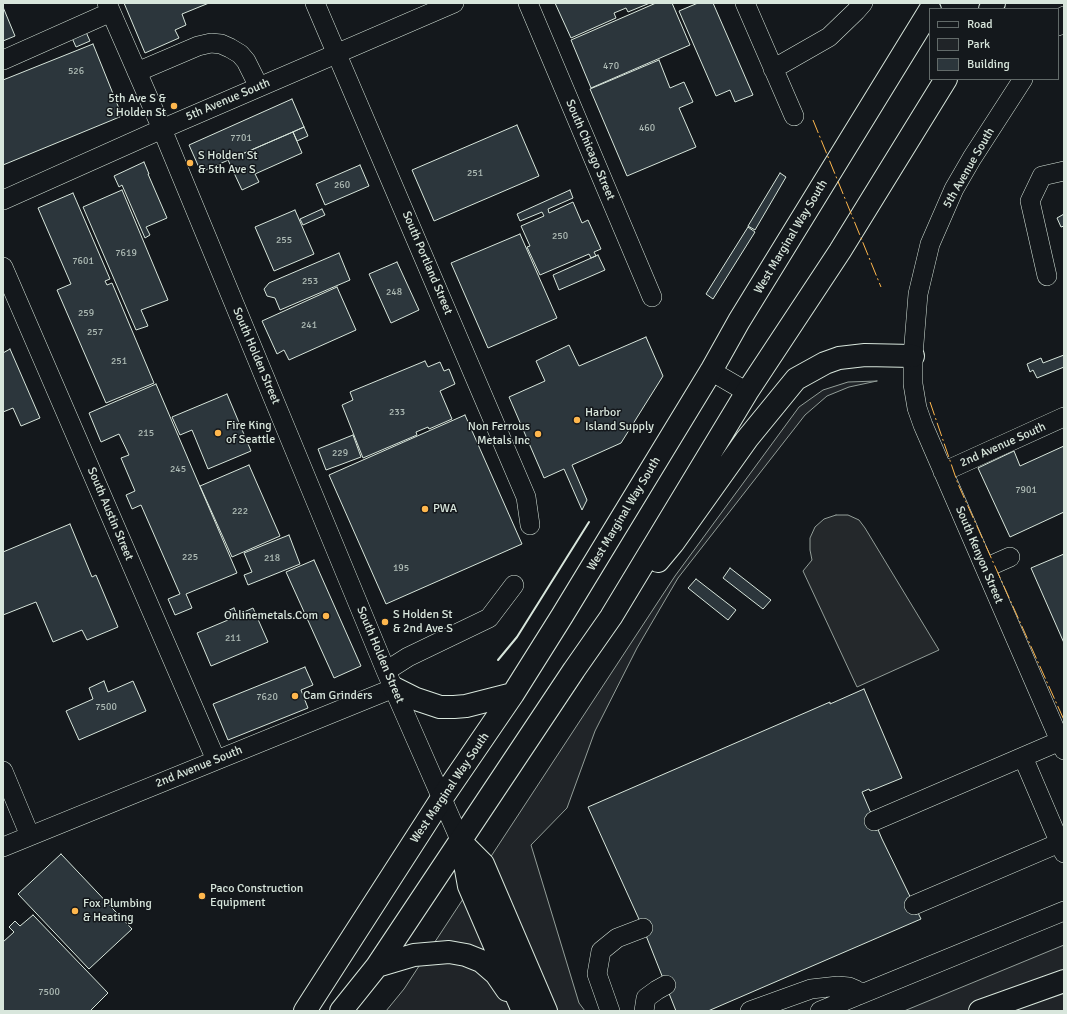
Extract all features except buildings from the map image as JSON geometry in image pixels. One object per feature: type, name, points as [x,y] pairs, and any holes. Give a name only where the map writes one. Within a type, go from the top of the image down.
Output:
[{"type":"highway","name":"West Marginal Way South","points":[[305,1011],[442,798],[513,694],[570,603],[712,371],[743,315],[929,12]]},
{"type":"highway","points":[[341,1011],[377,966],[461,842],[574,670],[611,617],[747,392],[840,251],[945,80]]},
{"type":"highway","points":[[611,617],[673,543],[747,438],[796,379],[825,363],[839,358],[865,355],[913,356]]},
{"type":"highway","points":[[390,679],[416,699],[440,707],[466,706],[513,694]]},
{"type":"highway","points":[[461,842],[469,886],[522,1011]]},
{"type":"highway","points":[[461,842],[483,864],[546,1011]]},
{"type":"highway","points":[[377,966],[414,955],[428,953],[446,951],[466,955],[481,962],[496,974],[522,1011]]},
{"type":"highway","points":[[980,1011],[1064,981]]},
{"type":"street","name":"South Portland Street","points":[[315,3],[526,497],[530,525]]},
{"type":"street","name":"5th Avenue South","points":[[3,200],[162,129],[454,3]]},
{"type":"street","name":"South Chicago Street","points":[[528,3],[652,297]]},
{"type":"street","points":[[745,3],[794,116]]},
{"type":"street","points":[[774,68],[829,37],[863,3]]},
{"type":"street","points":[[3,60],[109,7]]},
{"type":"street","name":"South Holden Street","points":[[109,7],[162,129],[390,679],[461,842]]},
{"type":"street","points":[[137,72],[198,46],[211,43],[221,44],[240,54],[246,61],[259,87]]},
{"type":"street","name":"5th Avenue South","points":[[913,356],[918,294],[930,244],[954,189],[972,158],[1022,80]]},
{"type":"street","points":[[1047,276],[1030,201],[1042,176],[1064,171]]},
{"type":"street","name":"South Austin Street","points":[[3,267],[216,760]]},
{"type":"street","name":"South Kenyon Street","points":[[913,356],[913,384],[923,425],[1062,745]]},
{"type":"street","points":[[712,371],[747,392]]},
{"type":"street","name":"2nd Avenue South","points":[[943,472],[1064,417]]},
{"type":"street","points":[[984,568],[1010,557]]},
{"type":"street","name":"2nd Avenue South","points":[[3,847],[216,760],[390,679],[408,657],[489,618],[514,585]]},
{"type":"street","points":[[874,821],[1022,758],[1062,745]]},
{"type":"street","points":[[914,905],[1063,846],[1022,758]]},
{"type":"street","points":[[3,771],[10,806],[30,836]]},
{"type":"street","points":[[820,1011],[1064,911]]},
{"type":"street","points":[[610,1011],[597,974],[601,951],[617,938],[643,928]]},
{"type":"street","points":[[644,1011],[646,998],[666,985]]},
{"type":"street","points":[[750,1011],[811,989],[838,986],[849,987],[856,990],[858,995]]},
{"type":"green space","points":[[877,381],[849,387],[827,396],[805,415],[678,578],[637,648],[595,731],[567,808],[531,845],[579,1003],[585,1011],[386,1011],[404,989],[675,576],[799,407],[823,390],[848,382]]},
{"type":"green space","points":[[1064,945],[1064,1011],[904,1011]]},
{"type":"shaded area","points":[[836,515],[848,515],[859,520],[939,650],[857,687],[803,571],[812,560],[810,538],[815,527],[824,519]]},
{"type":"wall","points":[[498,660],[517,637],[589,522]]},
{"type":"power","points":[[813,120],[881,287]]},
{"type":"power","points":[[930,402],[958,484],[1064,720]]},
{"type":"place","name":"5th Ave S & S Holden St","points":[[174,106]]},
{"type":"place","name":"S Holden St & 5th Ave S","points":[[190,163]]},
{"type":"place","name":"Harbor Island Supply","points":[[577,420]]},
{"type":"place","name":"Fire King of Seattle","points":[[218,433]]},
{"type":"place","name":"Non Ferrous Metals Inc","points":[[538,434]]},
{"type":"place","name":"PWA","points":[[425,509]]},
{"type":"place","name":"Onlinemetals.Com","points":[[326,616]]},
{"type":"place","name":"S Holden St & 2nd Ave S","points":[[385,622]]},
{"type":"place","name":"Cam Grinders","points":[[295,696]]},
{"type":"place","name":"Paco Construction Equipment","points":[[202,896]]},
{"type":"place","name":"Fox Plumbing & Heating","points":[[75,911]]}]
